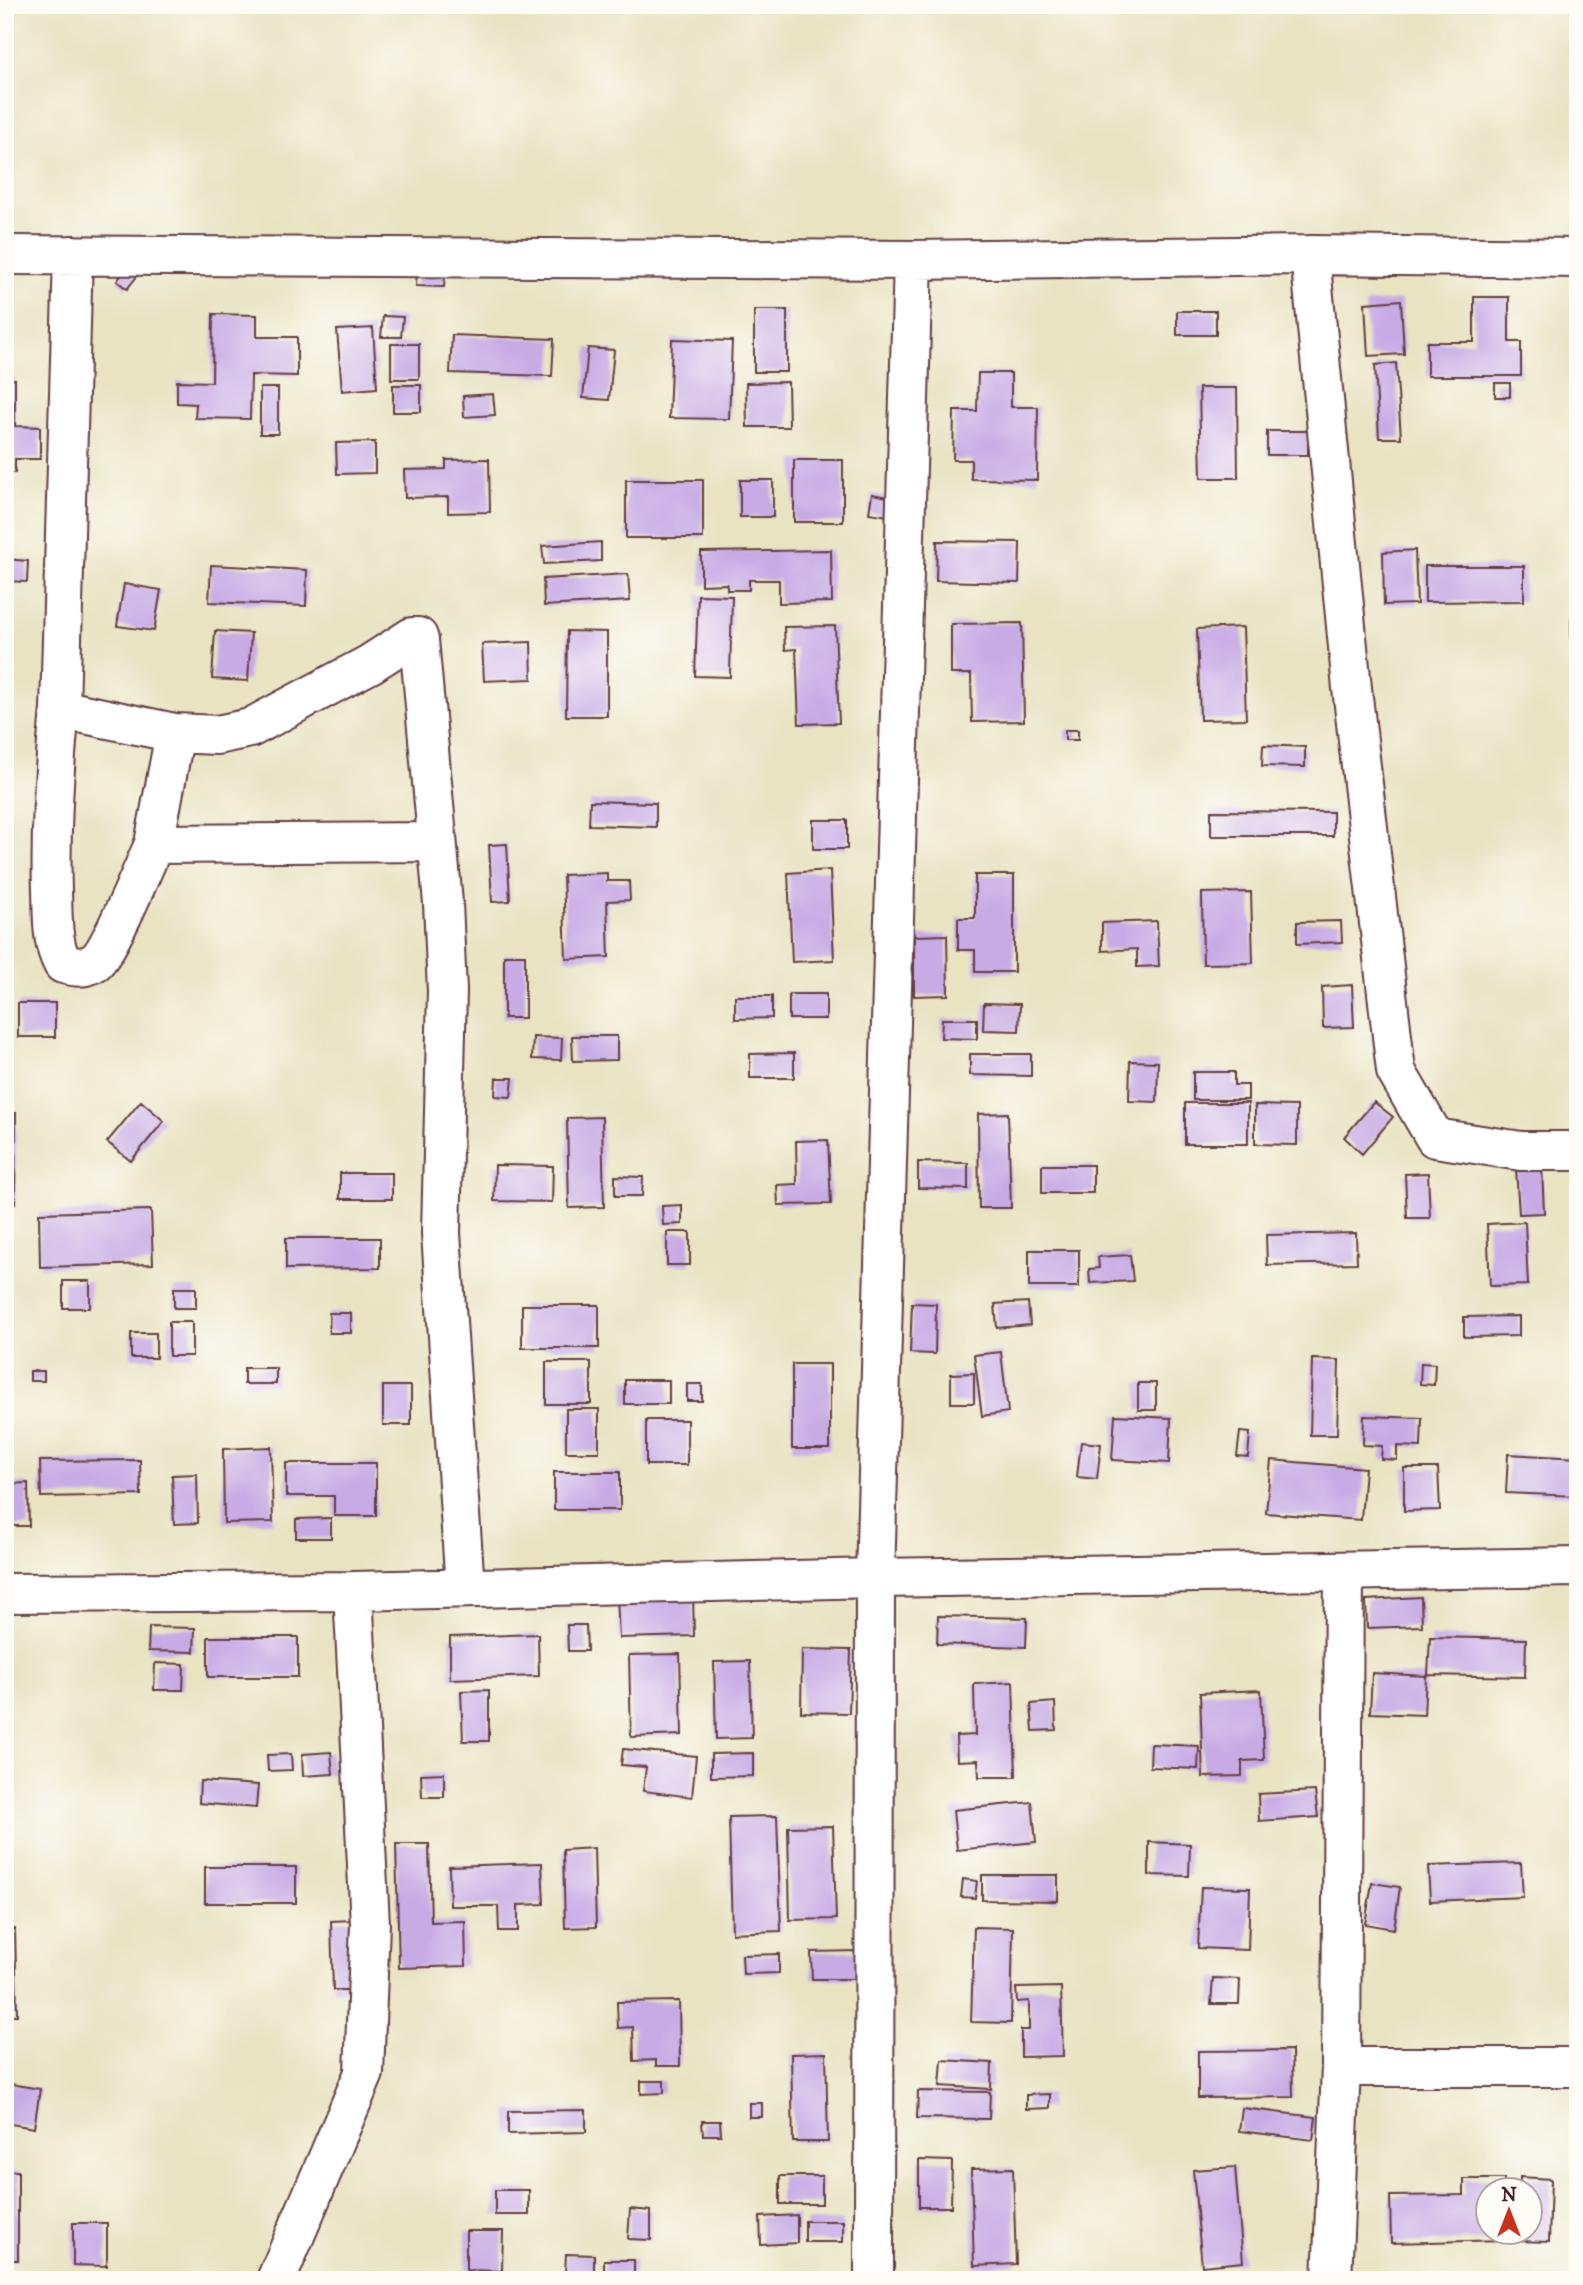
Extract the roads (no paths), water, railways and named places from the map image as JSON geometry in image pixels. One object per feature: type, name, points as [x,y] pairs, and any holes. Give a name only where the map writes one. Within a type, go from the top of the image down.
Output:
[{"type":"street","points":[[5,255],[913,260],[1310,256],[1578,258]]},
{"type":"street","points":[[73,256],[60,709],[50,839],[53,926],[56,951],[63,964],[80,968],[96,961],[109,942],[154,844],[175,733]]},
{"type":"street","points":[[1310,256],[1352,688],[1396,1071],[1435,1138],[1521,1151],[1578,1151]]},
{"type":"street","points":[[874,2280],[875,1578],[913,260]]},
{"type":"street","points":[[60,709],[175,733],[217,736],[250,728],[370,664],[412,637],[418,637],[438,842],[447,991],[441,1233],[465,1588]]},
{"type":"street","points":[[154,844],[438,842]]},
{"type":"street","points":[[5,1593],[353,1591],[875,1578],[1578,1567]]},
{"type":"street","points":[[1332,2280],[1342,2067],[1344,1572]]},
{"type":"street","points":[[276,2280],[365,2073],[370,1924],[353,1591]]},
{"type":"street","points":[[1342,2067],[1578,2067]]}]
